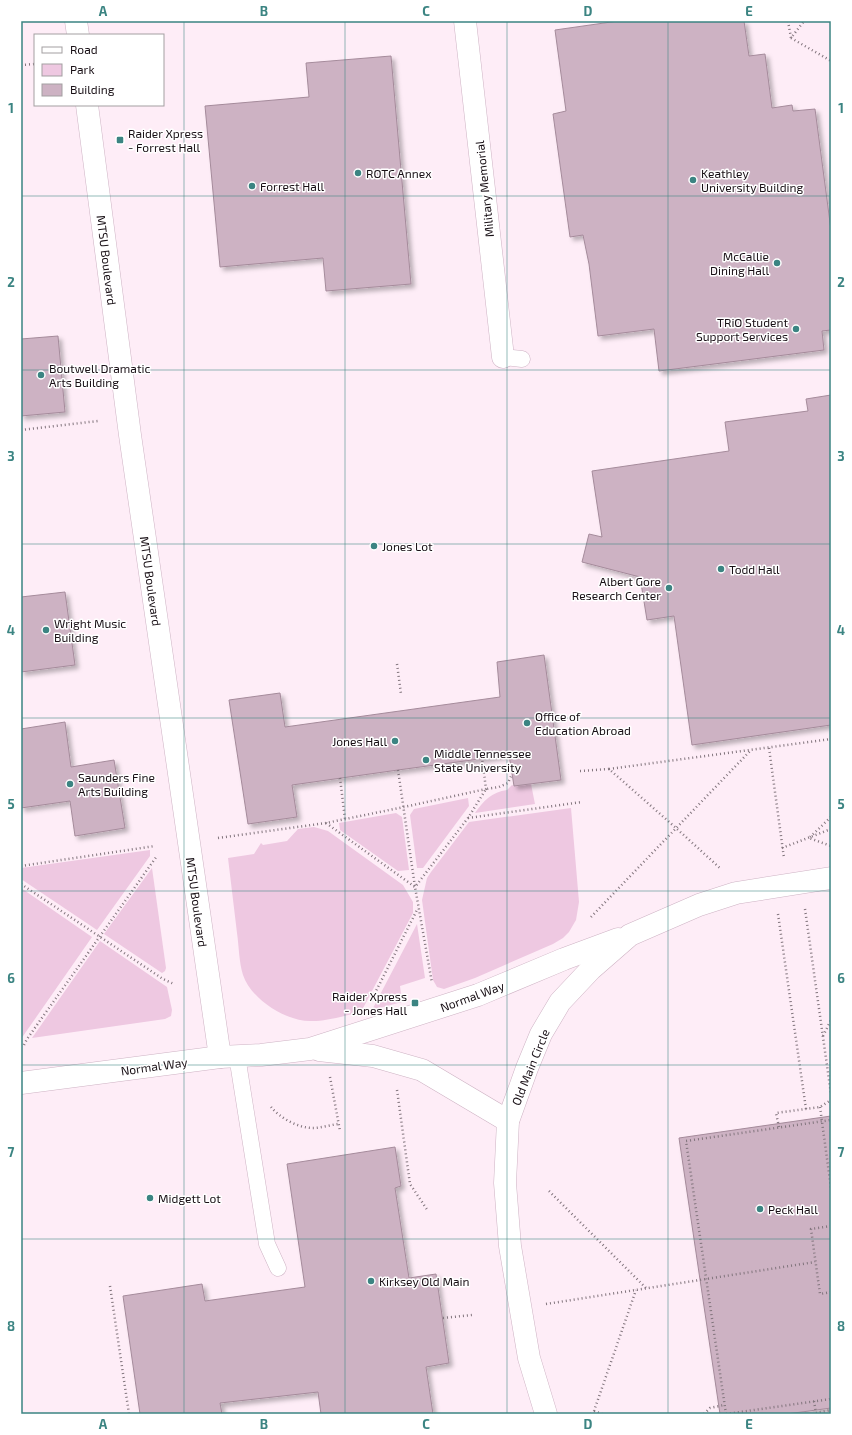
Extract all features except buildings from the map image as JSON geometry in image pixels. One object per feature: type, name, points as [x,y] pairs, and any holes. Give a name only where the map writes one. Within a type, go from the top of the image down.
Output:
[{"type":"street","points":[[76,21],[78,34]]},
{"type":"street","name":"Military Memorial","points":[[465,21],[512,358]]},
{"type":"street","name":"MTSU Boulevard","points":[[87,106],[130,435],[228,1057]]},
{"type":"street","name":"Old Main Circle","points":[[546,1414],[529,1358],[510,1246],[505,1183],[508,1121],[541,1034],[560,1002],[591,969],[630,935],[699,905],[736,893],[831,878]]},
{"type":"street","name":"Normal Way","points":[[310,1049],[478,995],[564,959],[630,935]]},
{"type":"street","name":"Normal Way","points":[[21,1084],[228,1057],[310,1049],[373,1056],[422,1070],[508,1121]]},
{"type":"lane","points":[[228,1057],[267,1244],[278,1268]]},
{"type":"path","points":[[788,21],[791,38]]},
{"type":"path","points":[[791,38],[804,21]]},
{"type":"path","points":[[791,38],[831,61]]},
{"type":"path","points":[[21,65],[34,64]]},
{"type":"path","points":[[21,430],[98,421]]},
{"type":"path","points":[[397,664],[400,694]]},
{"type":"path","points":[[580,771],[609,769],[831,739]]},
{"type":"path","points":[[769,748],[785,862]]},
{"type":"path","points":[[591,917],[751,750]]},
{"type":"path","points":[[415,887],[468,818],[486,789],[482,758]]},
{"type":"path","points":[[609,769],[723,871]]},
{"type":"path","points":[[398,770],[418,907],[433,990]]},
{"type":"path","points":[[218,838],[326,823],[499,787],[508,783],[512,774]]},
{"type":"path","points":[[340,778],[345,819]]},
{"type":"path","points":[[468,818],[582,802]]},
{"type":"path","points":[[809,838],[831,816]]},
{"type":"path","points":[[326,823],[415,887]]},
{"type":"path","points":[[782,848],[831,829]]},
{"type":"path","points":[[809,838],[831,846]]},
{"type":"path","points":[[21,866],[155,846]]},
{"type":"path","points":[[24,1045],[26,1039],[157,856]]},
{"type":"path","points":[[21,884],[163,979],[174,984]]},
{"type":"path","points":[[804,906],[831,1094]]},
{"type":"path","points":[[370,1004],[418,907]]},
{"type":"path","points":[[777,910],[806,1109]]},
{"type":"path","points":[[823,1037],[831,1020]]},
{"type":"path","points":[[329,1075],[340,1131]]},
{"type":"path","points":[[397,1089],[410,1184],[428,1211]]},
{"type":"path","points":[[779,1128],[776,1113],[820,1107],[831,1100]]},
{"type":"path","points":[[270,1107],[290,1121],[305,1127],[313,1128],[338,1124]]},
{"type":"path","points":[[820,1107],[831,1188]]},
{"type":"path","points":[[831,1120],[686,1141],[726,1414],[831,1399]]},
{"type":"path","points":[[549,1191],[646,1288]]},
{"type":"path","points":[[831,1226],[811,1229],[820,1294],[831,1292]]},
{"type":"path","points":[[541,1305],[815,1262]]},
{"type":"path","points":[[110,1286],[129,1414]]},
{"type":"path","points":[[591,1414],[594,1411],[636,1290]]},
{"type":"path","points":[[443,1318],[472,1315]]},
{"type":"path","points":[[814,1401],[816,1413],[831,1410]]},
{"type":"path","points":[[704,1414],[710,1408],[724,1405]]},
{"type":"path","points":[[594,1411],[602,1414]]},
{"type":"green space","points":[[531,784],[535,804],[475,813],[492,795],[507,790],[512,785]]},
{"type":"green space","points":[[468,798],[469,806],[423,868],[417,868],[410,815],[414,809]]},
{"type":"green space","points":[[571,808],[579,902],[576,920],[569,932],[553,944],[475,978],[444,989],[437,987],[433,980],[422,900],[427,878],[431,872],[469,822]]},
{"type":"green space","points":[[396,813],[402,817],[409,870],[398,871],[340,830],[339,823]]},
{"type":"green space","points":[[314,827],[328,831],[403,885],[413,902],[413,913],[361,1012],[310,1021],[300,1020],[280,1013],[261,1000],[247,984],[241,965],[228,858],[254,854],[261,843],[263,845],[287,841],[298,829]]},
{"type":"green space","points":[[150,850],[150,856],[97,930],[21,879],[21,868]]},
{"type":"green space","points":[[152,868],[166,968],[162,973],[104,934]]},
{"type":"green space","points":[[21,888],[92,937],[21,1039]]},
{"type":"green space","points":[[417,924],[425,978],[400,986],[402,1002],[372,1010]]},
{"type":"green space","points":[[100,941],[167,987],[172,1010],[171,1016],[165,1019],[32,1038]]},
{"type":"place","name":"Raider Xpress - Forrest Hall","points":[[120,140]]},
{"type":"place","name":"ROTC Annex","points":[[358,173]]},
{"type":"place","name":"Keathley University Building","points":[[693,180]]},
{"type":"place","name":"Forrest Hall","points":[[252,186]]},
{"type":"place","name":"McCallie Dining Hall","points":[[777,263]]},
{"type":"place","name":"TRiO Student Support Services","points":[[796,329]]},
{"type":"place","name":"Boutwell Dramatic Arts Building","points":[[41,375]]},
{"type":"place","name":"Jones Lot","points":[[374,546]]},
{"type":"place","name":"Todd Hall","points":[[721,569]]},
{"type":"place","name":"Albert Gore Research Center","points":[[669,588]]},
{"type":"place","name":"Wright Music Building","points":[[46,630]]},
{"type":"place","name":"Office of Education Abroad","points":[[527,723]]},
{"type":"place","name":"Jones Hall","points":[[395,741]]},
{"type":"place","name":"Middle Tennessee State University","points":[[426,760]]},
{"type":"place","name":"Saunders Fine Arts Building","points":[[70,784]]},
{"type":"place","name":"Raider Xpress - Jones Hall","points":[[415,1003]]},
{"type":"place","name":"Midgett Lot","points":[[150,1198]]},
{"type":"place","name":"Peck Hall","points":[[760,1209]]},
{"type":"place","name":"Kirksey Old Main","points":[[371,1281]]}]
